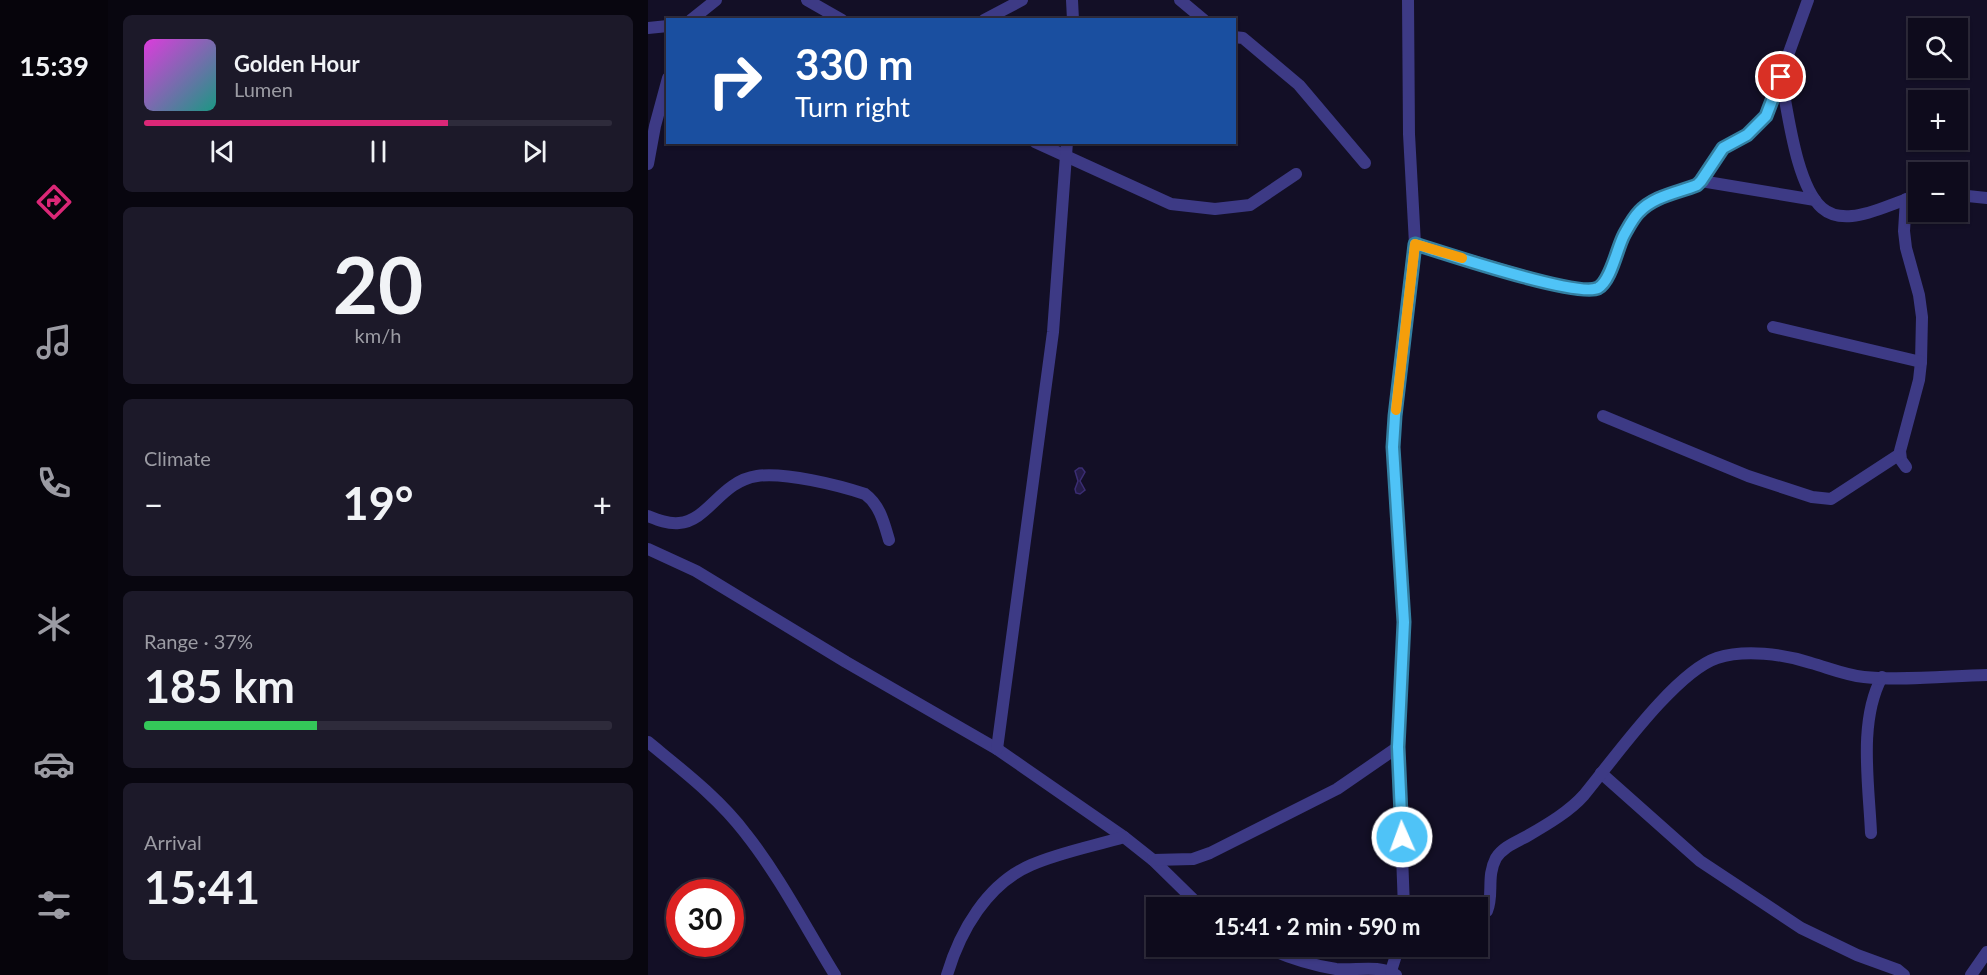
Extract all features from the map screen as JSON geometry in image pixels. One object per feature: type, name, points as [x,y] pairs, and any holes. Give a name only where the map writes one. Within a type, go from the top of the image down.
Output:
[{"type":"street","points":[[694,18],[716,0]]},
{"type":"street","points":[[807,0],[838,18]]},
{"type":"street","points":[[988,18],[1022,0]]},
{"type":"street","points":[[1072,0],[1072,18]]},
{"type":"street","points":[[1180,0],[1202,18]]},
{"type":"street","points":[[1404,897],[1398,747],[1404,622],[1393,447],[1415,244],[1409,134],[1408,0]]},
{"type":"street","points":[[1415,244],[1544,282],[1589,290],[1597,288],[1603,284],[1623,236],[1638,213],[1657,198],[1697,185],[1723,148],[1747,135],[1766,116],[1808,0]]},
{"type":"street","points":[[648,28],[666,26]]},
{"type":"street","points":[[1236,36],[1243,38],[1299,85],[1365,163]]},
{"type":"street","points":[[1781,77],[1806,186],[1824,210],[1837,216],[1854,216],[1908,198]]},
{"type":"street","points":[[648,164],[666,87]]},
{"type":"street","points":[[1039,144],[1171,204],[1215,209],[1250,205],[1296,174]]},
{"type":"street","points":[[997,749],[1053,332],[1067,144]]},
{"type":"street","points":[[1701,181],[1815,200]]},
{"type":"street","points":[[1968,196],[1987,198]]},
{"type":"street","points":[[1906,467],[1900,454],[1919,381],[1922,317],[1919,295],[1906,248],[1904,231],[1908,214]]},
{"type":"street","points":[[1773,327],[1921,362]]},
{"type":"street","points":[[1603,416],[1748,476],[1812,497],[1831,499],[1900,454]]},
{"type":"street","points":[[648,516],[681,523],[700,515],[731,485],[741,481],[757,476],[799,479],[866,494],[878,507],[889,540]]},
{"type":"street","points":[[648,549],[696,571],[846,662],[997,749],[1124,837],[1153,860],[1191,897]]},
{"type":"street","points":[[1488,909],[1491,873],[1494,863],[1503,850],[1565,812],[1582,797],[1657,707],[1684,680],[1716,658],[1736,655],[1778,656],[1864,677],[1987,675]]},
{"type":"street","points":[[1871,833],[1869,722],[1872,698],[1882,677]]},
{"type":"street","points":[[648,742],[723,807],[746,833],[835,975]]},
{"type":"street","points":[[1153,860],[1193,859],[1210,853],[1337,789],[1398,747]]},
{"type":"street","points":[[1601,772],[1700,861],[1801,928],[1857,955],[1898,970],[1904,975]]},
{"type":"street","points":[[947,975],[959,941],[977,911],[1013,874],[1044,860],[1124,837]]},
{"type":"street","points":[[1971,975],[1987,952]]},
{"type":"street","points":[[1291,957],[1338,969],[1378,969],[1394,973],[1397,957]]},
{"type":"street","points":[[937,975],[952,959]]},
{"type":"building","points":[[1079,468],[1085,472],[1080,481],[1085,490],[1080,494],[1076,493],[1075,489],[1078,481],[1075,471]]},
{"type":"slow traffic","points":[[1396,410],[1415,244],[1462,258]]},
{"type":"route","points":[[1402,837],[1398,747],[1404,622],[1393,447],[1415,244],[1544,282],[1589,290],[1597,288],[1603,284],[1623,236],[1638,213],[1657,198],[1697,185],[1723,148],[1747,135],[1766,116],[1781,77]]}]
